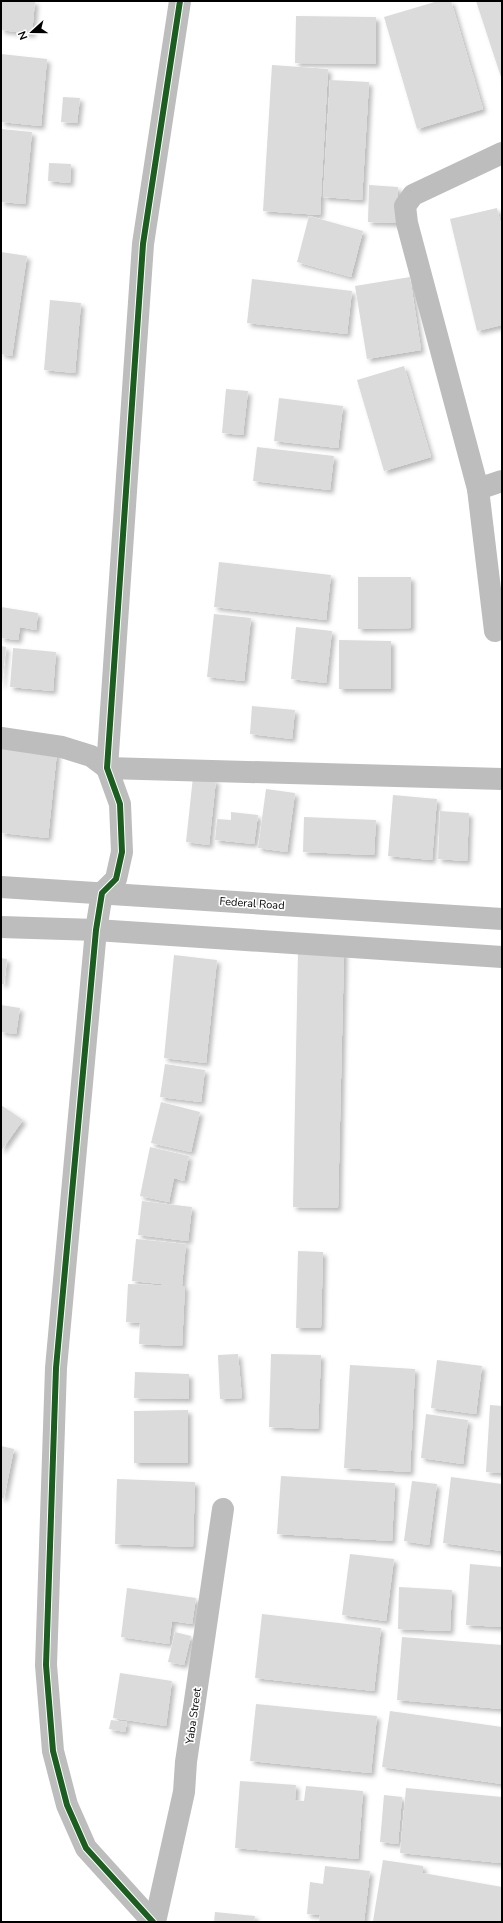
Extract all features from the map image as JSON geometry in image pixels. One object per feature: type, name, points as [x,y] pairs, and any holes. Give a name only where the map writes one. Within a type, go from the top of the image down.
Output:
[{"type":"street","points":[[154,1922],[86,1848],[67,1805],[53,1751],[46,1664],[56,1368],[96,930],[102,893],[116,879],[122,852],[120,804],[107,768],[143,244],[180,1]]},
{"type":"street","points":[[495,631],[478,489],[407,223],[405,206],[413,195],[502,154]]},
{"type":"street","points":[[478,489],[502,481]]},
{"type":"street","points":[[1,738],[62,747],[90,756],[107,768],[502,779]]},
{"type":"street","name":"Federal Road","points":[[1,887],[502,919]]},
{"type":"street","points":[[1,927],[96,930],[502,957]]},
{"type":"street","name":"Yaba Street","points":[[154,1922],[184,1792],[186,1762],[223,1509]]},
{"type":"building","points":[[1,1],[35,1],[32,34],[1,30]]},
{"type":"building","points":[[438,1],[451,1],[483,109],[417,129],[384,17]]},
{"type":"building","points":[[476,1],[502,1],[502,80]]},
{"type":"building","points":[[296,16],[376,17],[376,64],[295,63]]},
{"type":"building","points":[[1,54],[47,59],[41,126],[1,122]]},
{"type":"building","points":[[272,65],[328,69],[320,215],[263,211]]},
{"type":"building","points":[[330,80],[369,82],[362,200],[323,197]]},
{"type":"building","points":[[63,97],[80,98],[77,123],[61,122]]},
{"type":"building","points":[[1,129],[32,132],[25,204],[1,202]]},
{"type":"building","points":[[49,163],[71,164],[70,183],[48,181]]},
{"type":"building","points":[[369,185],[398,187],[397,223],[368,222]]},
{"type":"building","points":[[497,208],[502,229],[502,325],[477,331],[450,219]]},
{"type":"building","points":[[309,216],[363,231],[351,277],[297,262]]},
{"type":"building","points":[[1,252],[27,256],[12,356],[1,354]]},
{"type":"building","points":[[410,277],[421,350],[367,359],[355,286]]},
{"type":"building","points":[[252,279],[352,291],[347,334],[247,323]]},
{"type":"building","points":[[50,300],[81,303],[75,373],[44,370]]},
{"type":"building","points":[[404,366],[431,457],[384,471],[357,380]]},
{"type":"building","points":[[226,389],[248,391],[243,435],[222,433]]},
{"type":"building","points":[[279,398],[343,406],[338,448],[274,441]]},
{"type":"building","points":[[257,447],[334,456],[330,490],[253,481]]},
{"type":"building","points":[[219,562],[331,575],[326,620],[214,607]]},
{"type":"building","points":[[358,577],[411,577],[411,628],[358,629]]},
{"type":"building","points":[[1,607],[38,613],[36,630],[20,627],[18,640],[1,638]]},
{"type":"building","points":[[214,614],[251,618],[244,681],[207,677]]},
{"type":"building","points":[[296,627],[332,631],[326,683],[291,679]]},
{"type":"building","points":[[339,640],[391,641],[391,689],[339,689]]},
{"type":"building","points":[[1,646],[6,647],[2,685],[1,685]]},
{"type":"building","points":[[13,648],[56,652],[53,691],[10,687]]},
{"type":"building","points":[[252,706],[295,710],[292,739],[250,734]]},
{"type":"building","points":[[1,747],[57,752],[48,838],[1,833]]},
{"type":"building","points":[[193,777],[216,780],[209,845],[186,842]]},
{"type":"building","points":[[266,789],[295,793],[287,852],[258,848]]},
{"type":"building","points":[[393,795],[437,799],[432,860],[388,856]]},
{"type":"building","points":[[440,811],[469,813],[467,861],[438,859]]},
{"type":"building","points":[[231,812],[258,815],[254,844],[215,840],[217,819],[231,820]]},
{"type":"building","points":[[304,817],[376,820],[374,855],[303,852]]},
{"type":"building","points":[[298,951],[344,952],[338,1208],[293,1207]]},
{"type":"building","points":[[174,955],[217,960],[206,1063],[164,1058]]},
{"type":"building","points":[[1,958],[7,959],[4,984],[1,984]]},
{"type":"building","points":[[1,1005],[20,1008],[16,1034],[1,1032]]},
{"type":"building","points":[[165,1064],[205,1070],[201,1102],[160,1097]]},
{"type":"building","points":[[161,1102],[200,1112],[191,1152],[151,1143]]},
{"type":"building","points":[[1,1105],[23,1120],[1,1151]]},
{"type":"building","points":[[150,1147],[189,1156],[184,1181],[174,1178],[169,1202],[140,1196]]},
{"type":"building","points":[[142,1201],[192,1207],[188,1241],[138,1235]]},
{"type":"building","points":[[136,1239],[186,1244],[182,1286],[185,1286],[182,1346],[139,1344],[140,1323],[126,1322],[128,1284],[180,1286],[132,1281]]},
{"type":"building","points":[[298,1251],[323,1252],[321,1328],[296,1328]]},
{"type":"building","points":[[238,1354],[242,1398],[220,1399],[218,1355]]},
{"type":"building","points":[[271,1354],[321,1355],[318,1429],[269,1427]]},
{"type":"building","points":[[437,1360],[482,1366],[476,1414],[431,1408]]},
{"type":"building","points":[[350,1365],[415,1369],[410,1472],[344,1468]]},
{"type":"building","points":[[135,1372],[189,1374],[189,1399],[134,1398]]},
{"type":"building","points":[[490,1405],[502,1406],[502,1473],[486,1472]]},
{"type":"building","points":[[188,1410],[188,1463],[134,1463],[134,1411]]},
{"type":"building","points":[[426,1414],[468,1420],[463,1464],[421,1458]]},
{"type":"building","points":[[1,1446],[14,1449],[4,1498],[1,1498]]},
{"type":"building","points":[[281,1476],[395,1483],[392,1541],[277,1534]]},
{"type":"building","points":[[451,1477],[502,1484],[502,1551],[443,1543]]},
{"type":"building","points":[[117,1479],[195,1482],[193,1547],[115,1544]]},
{"type":"building","points":[[412,1481],[437,1484],[429,1545],[404,1541]]},
{"type":"building","points":[[350,1554],[394,1559],[386,1621],[342,1615]]},
{"type":"building","points":[[470,1564],[502,1567],[502,1627],[466,1625]]},
{"type":"building","points":[[399,1587],[452,1590],[450,1631],[398,1629]]},
{"type":"building","points":[[127,1588],[196,1598],[192,1624],[172,1621],[169,1644],[121,1637]]},
{"type":"building","points":[[262,1614],[381,1628],[374,1691],[255,1678]]},
{"type":"building","points":[[175,1632],[191,1636],[184,1665],[168,1662]]},
{"type":"building","points":[[402,1637],[502,1645],[502,1709],[397,1700]]},
{"type":"building","points":[[120,1673],[172,1681],[166,1726],[113,1718]]},
{"type":"building","points":[[256,1704],[377,1716],[371,1773],[250,1761]]},
{"type":"building","points":[[390,1711],[502,1727],[502,1784],[382,1767]]},
{"type":"building","points":[[111,1720],[127,1722],[125,1732],[109,1729]]},
{"type":"building","points":[[240,1781],[296,1785],[295,1800],[304,1801],[306,1786],[363,1791],[358,1859],[235,1848]]},
{"type":"building","points":[[406,1788],[502,1797],[501,1863],[400,1853]]},
{"type":"building","points":[[384,1795],[402,1797],[398,1844],[380,1842]]},
{"type":"building","points":[[383,1860],[423,1866],[423,1873],[502,1887],[502,1922],[373,1921]]},
{"type":"building","points":[[325,1866],[370,1871],[364,1922],[319,1922],[320,1915],[307,1914],[310,1882],[323,1884]]},
{"type":"building","points":[[215,1912],[255,1916],[254,1922],[214,1922]]},
{"type":"cycle path","points":[[153,1922],[86,1848],[67,1805],[53,1751],[46,1665],[56,1368],[96,930],[102,893],[116,879],[122,852],[120,804],[107,768],[143,244],[180,1]]}]
